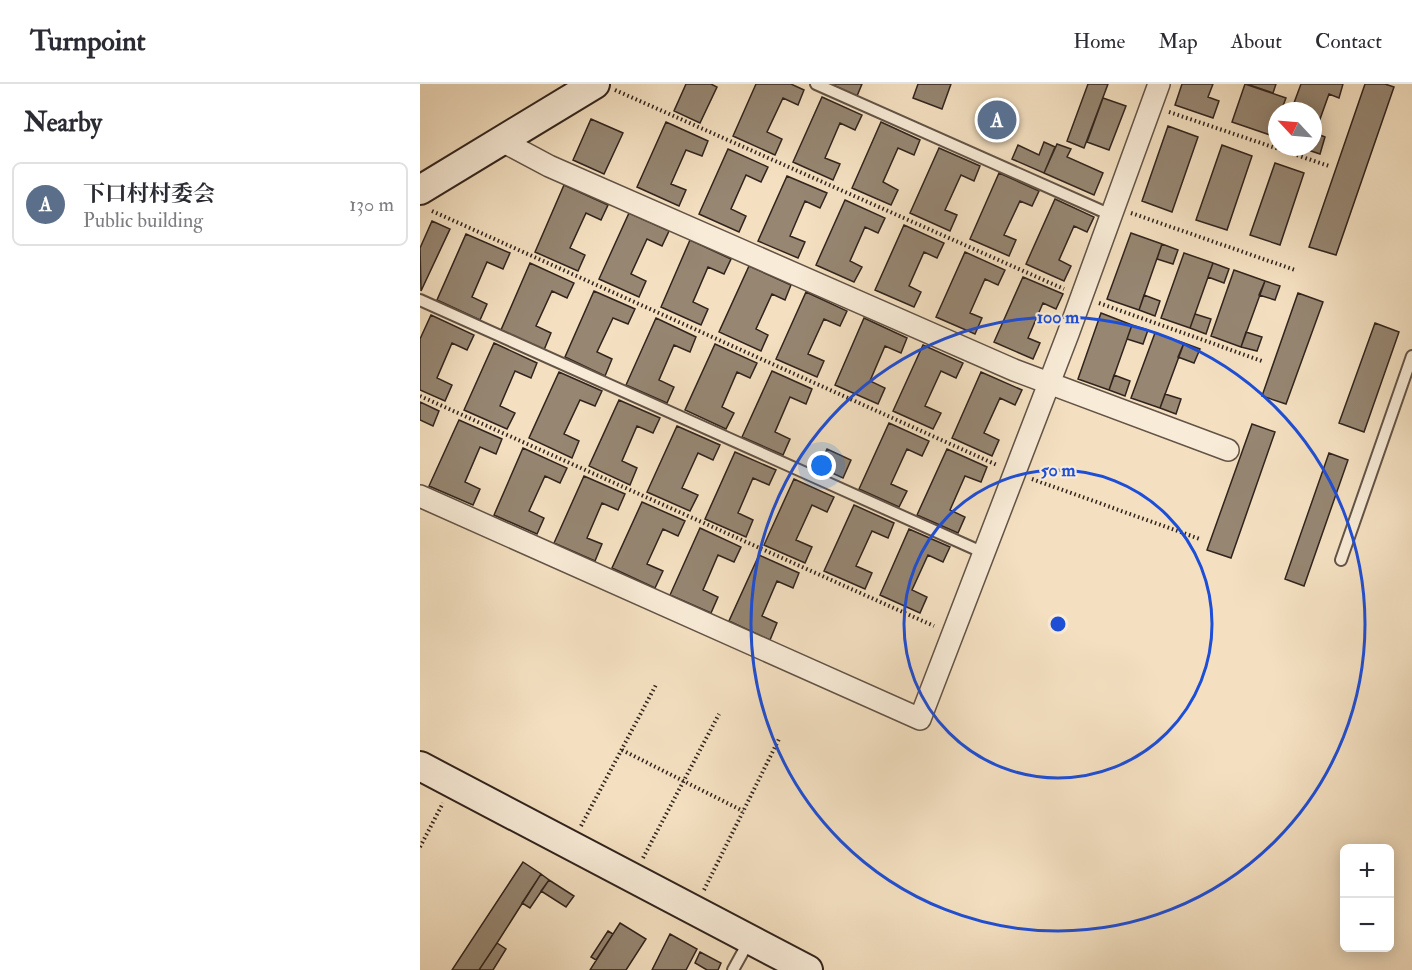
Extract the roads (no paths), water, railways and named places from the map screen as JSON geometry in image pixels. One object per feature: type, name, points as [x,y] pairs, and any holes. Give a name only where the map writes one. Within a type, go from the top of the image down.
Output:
[{"type":"street","points":[[420,496],[920,719],[1082,296],[1160,84]]},
{"type":"street","points":[[424,200],[502,141],[604,86]]},
{"type":"street","points":[[502,141],[570,176],[1014,370],[1228,450]]},
{"type":"street","points":[[420,766],[808,970]]},
{"type":"lane","points":[[816,84],[1113,211]]},
{"type":"lane","points":[[420,300],[984,553]]},
{"type":"lane","points":[[1341,560],[1412,356]]},
{"type":"lane","points":[[733,970],[750,939]]},
{"type":"place","name":"下口村村委会","points":[[997,120]]}]
